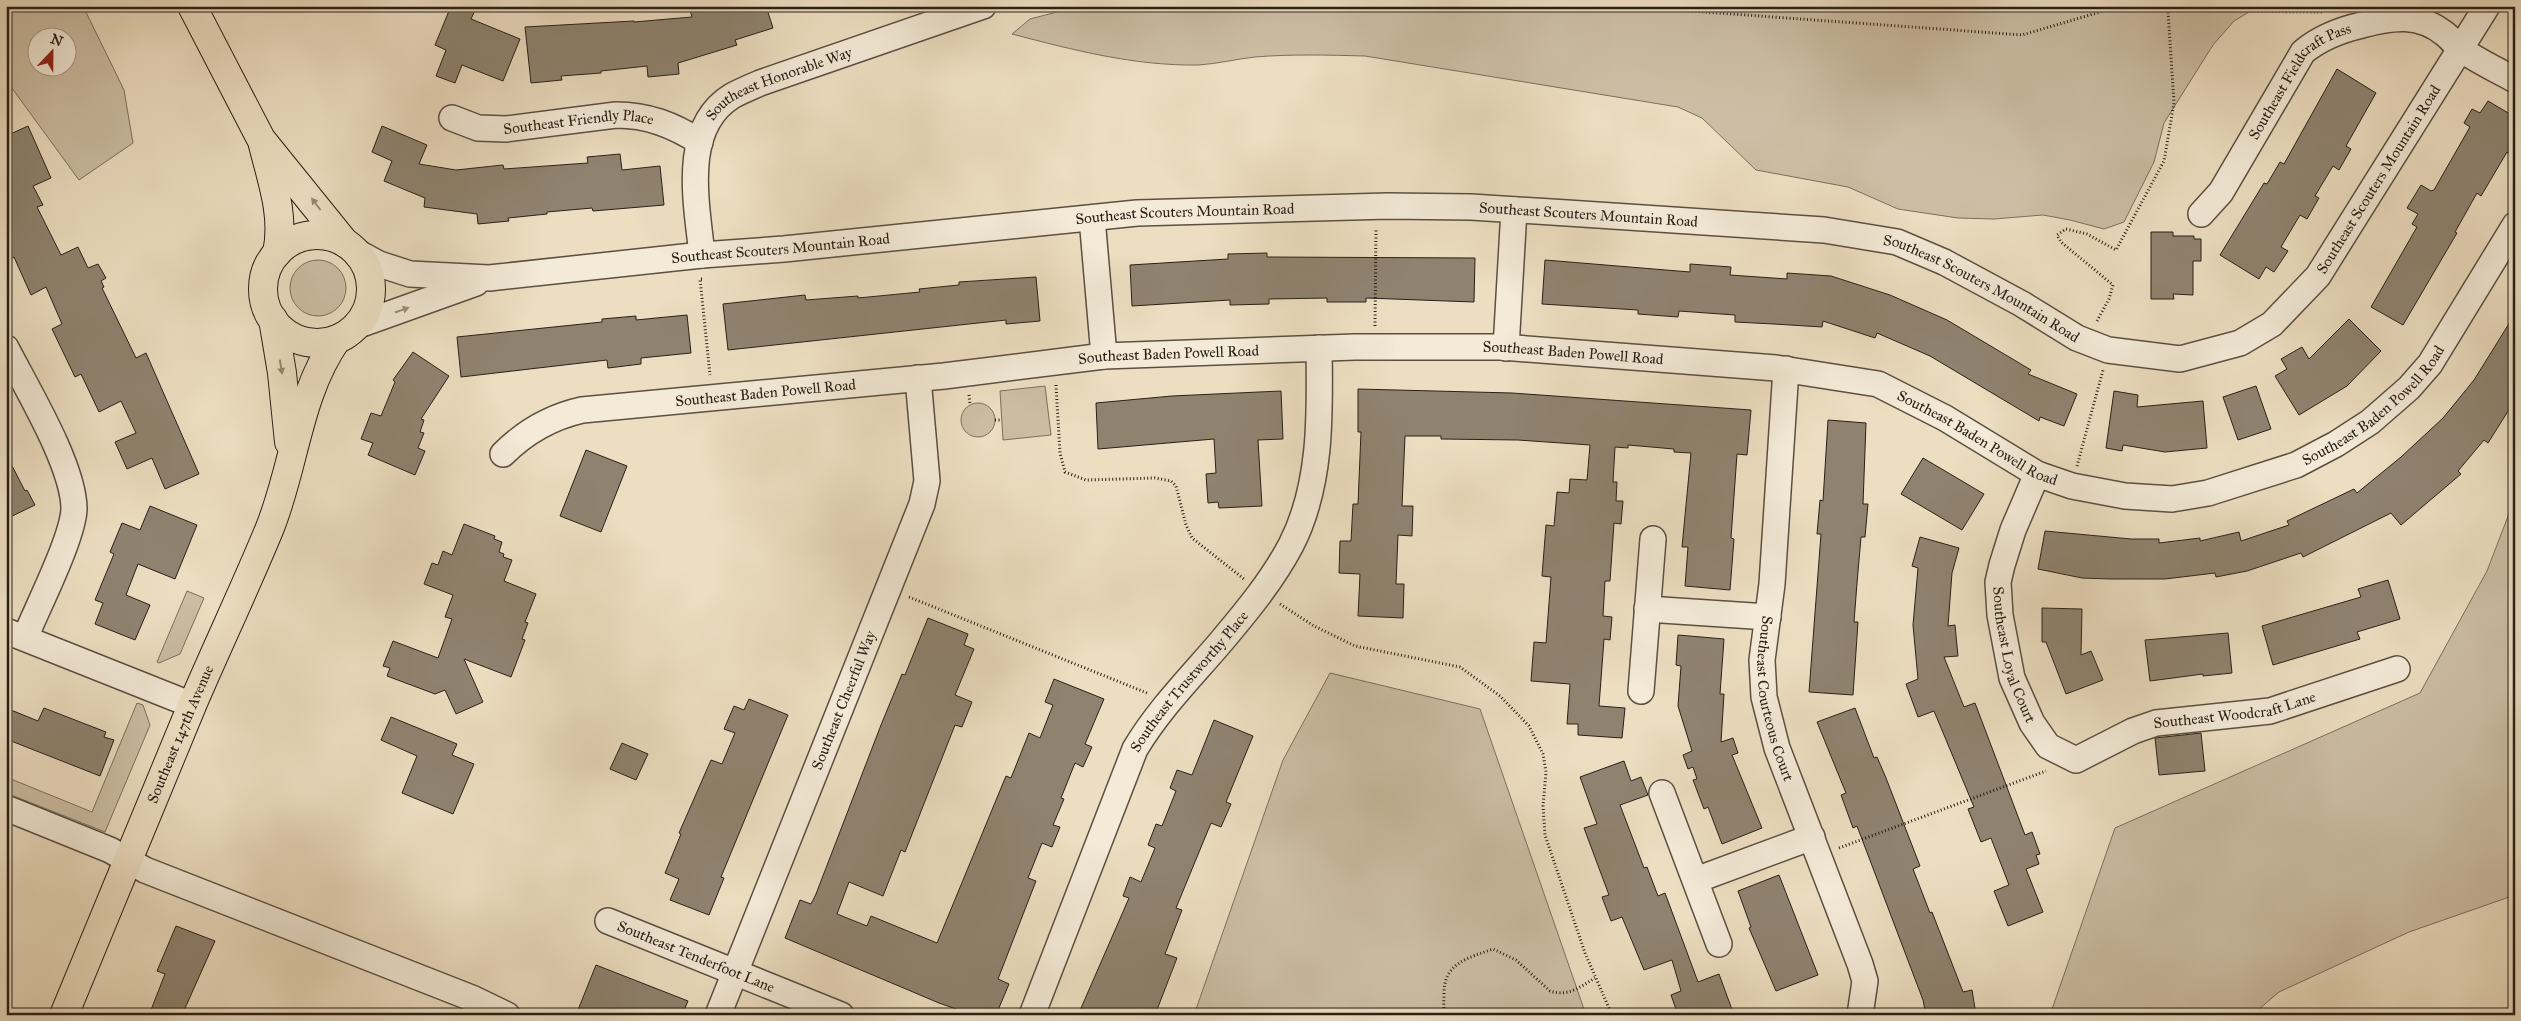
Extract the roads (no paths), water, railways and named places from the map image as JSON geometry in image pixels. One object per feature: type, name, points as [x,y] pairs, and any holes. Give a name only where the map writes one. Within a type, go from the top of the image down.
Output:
[{"type":"main road","points":[[192,6],[262,139],[366,266],[370,284],[366,310],[347,332],[314,342],[290,336],[273,319],[264,301],[263,291],[266,270],[277,253],[292,242],[310,236],[328,236],[350,247]]},
{"type":"main road","points":[[262,139],[279,208],[281,231],[277,253]]},
{"type":"main road","name":"Southeast 147th Avenue","points":[[273,319],[282,373],[291,454]]},
{"type":"main road","name":"Southeast 147th Avenue","points":[[64,1015],[192,706],[269,530],[281,498],[291,454],[314,378],[347,332]]},
{"type":"street","name":"Southeast Honorable Way","points":[[702,255],[695,164],[700,142],[710,120],[731,96],[760,82],[983,6]]},
{"type":"street","name":"Southeast Scouters Mountain Road","points":[[350,247],[379,264],[410,274],[489,278],[702,255],[784,249],[1137,213],[1376,206],[1514,210],[1824,230],[1897,242],[1944,262],[2085,341],[2108,350],[2180,359],[2240,343],[2272,324],[2318,276],[2462,50],[2487,6]]},
{"type":"street","name":"Southeast Fieldcraft Pass","points":[[2201,214],[2221,192],[2298,60],[2314,43],[2346,29],[2395,18],[2410,18],[2423,21],[2444,33],[2462,50],[2515,80]]},
{"type":"street","name":"Southeast Friendly Place","points":[[452,118],[478,128],[506,130],[616,115],[631,115],[662,122],[680,129],[700,142]]},
{"type":"street","points":[[1506,348],[1514,210]]},
{"type":"street","points":[[1092,218],[1104,356]]},
{"type":"street","name":"Southeast Baden Powell Road","points":[[502,454],[529,432],[563,414],[582,410],[918,378],[1104,356],[1319,348],[1506,348],[1786,369],[1878,384],[1945,418],[2037,474],[2072,486],[2125,496],[2172,499],[2208,493],[2254,480],[2296,465],[2336,444],[2370,422],[2409,388],[2430,364],[2515,225]]},
{"type":"street","name":"Southeast Scouters Mountain Road","points":[[347,332],[489,278]]},
{"type":"street","points":[[6,348],[61,458],[71,486],[74,511],[68,536],[15,634],[192,706]]},
{"type":"street","name":"Southeast Trustworthy Place","points":[[1032,1015],[1135,749],[1168,701],[1230,632],[1261,592],[1292,543],[1306,504],[1316,460],[1319,348]]},
{"type":"street","name":"Southeast Courteous Court","points":[[1786,369],[1768,617],[1762,660],[1764,697],[1777,748],[1816,846],[1865,982],[1860,1015]]},
{"type":"street","name":"Southeast Cheerful Way","points":[[718,1015],[922,504],[927,481],[918,378]]},
{"type":"street","name":"Southeast Loyal Court","points":[[2037,474],[2013,530],[2002,565],[1998,582],[2000,615],[2012,678],[2032,723],[2048,746],[2076,760]]},
{"type":"street","points":[[1641,691],[1653,539]]},
{"type":"street","points":[[1647,608],[1768,617]]},
{"type":"street","name":"Southeast Woodcraft Lane","points":[[2076,760],[2133,731],[2156,723],[2270,711],[2397,669]]},
{"type":"street","points":[[1662,793],[1719,944]]},
{"type":"street","points":[[6,808],[110,850],[145,870],[474,999],[507,1015]]},
{"type":"street","points":[[1696,880],[1816,846]]},
{"type":"street","name":"Southeast Tenderfoot Lane","points":[[608,921],[841,1015]]}]
